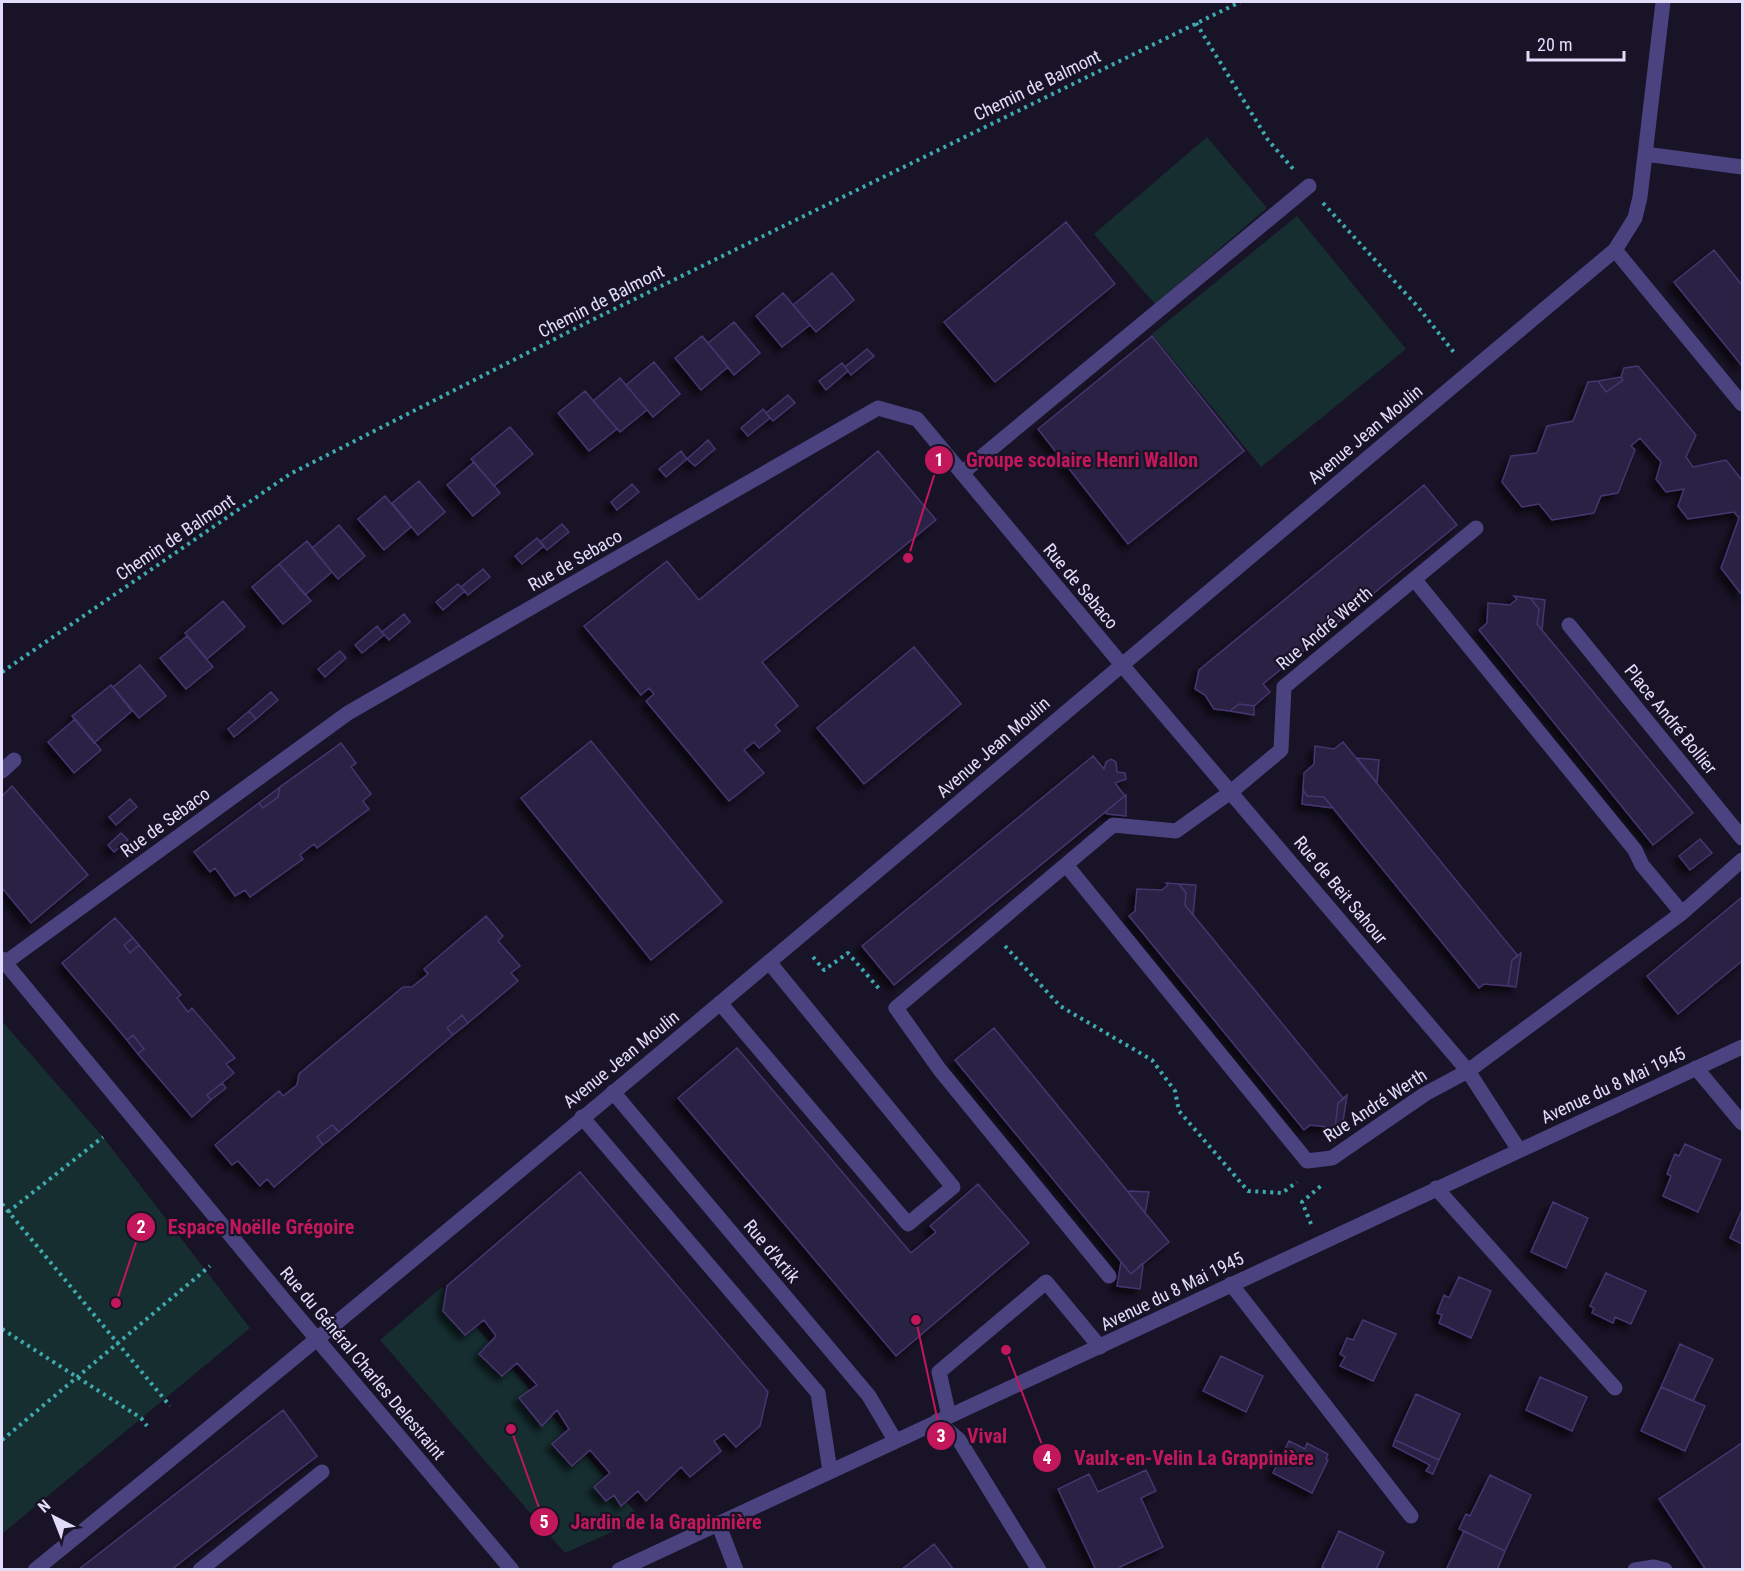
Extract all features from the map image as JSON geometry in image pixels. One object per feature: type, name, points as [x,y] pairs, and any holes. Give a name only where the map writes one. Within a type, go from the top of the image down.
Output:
[{"type":"street","name":"Avenue Jean Moulin","points":[[35,1569],[769,963],[1615,250],[1635,218],[1663,2]]},
{"type":"street","points":[[1645,154],[1743,167]]},
{"type":"street","points":[[962,473],[1309,186]]},
{"type":"street","points":[[1615,250],[1743,404]]},
{"type":"street","name":"Rue de Sebaco","points":[[2,962],[348,713],[878,408],[917,419],[1122,665]]},
{"type":"street","name":"Rue André Werth","points":[[896,1008],[1113,825],[1176,831],[1232,791],[1281,750],[1284,687],[1476,528]]},
{"type":"street","points":[[1414,579],[1635,850],[1642,865],[1682,913]]},
{"type":"street","name":"Place André Bollier","points":[[1569,625],[1743,838]]},
{"type":"street","name":"Rue de Beit Sahour","points":[[1122,665],[1232,791],[1468,1071],[1519,1150]]},
{"type":"street","points":[[2,771],[14,760]]},
{"type":"street","name":"Rue André Werth","points":[[1067,866],[1306,1161],[1326,1159],[1425,1094],[1468,1071],[1682,913],[1743,860]]},
{"type":"street","name":"Rue du Général Charles Delestraint","points":[[2,962],[512,1569]]},
{"type":"street","points":[[720,1003],[908,1224],[953,1187],[769,963]]},
{"type":"street","points":[[896,1008],[940,1070],[1109,1276]]},
{"type":"street","name":"Avenue du 8 Mai 1945","points":[[619,1569],[1743,1047]]},
{"type":"street","points":[[1696,1068],[1743,1123]]},
{"type":"street","name":"Rue d'Artik","points":[[613,1092],[869,1396],[895,1440]]},
{"type":"street","points":[[582,1117],[818,1393],[830,1471]]},
{"type":"street","points":[[1436,1188],[1615,1388]]},
{"type":"street","points":[[1039,1569],[959,1440],[943,1419],[939,1372],[1046,1282],[1100,1347]]},
{"type":"street","points":[[1231,1284],[1411,1516]]},
{"type":"street","points":[[200,1569],[322,1472]]},
{"type":"street","points":[[718,1523],[736,1569]]},
{"type":"street","points":[[1635,1569],[1654,1567],[1665,1569]]},
{"type":"path","name":"Chemin de Balmont","points":[[2,672],[290,474],[588,322],[1240,2]]},
{"type":"path","points":[[990,930],[1060,1006],[1152,1060],[1175,1091],[1179,1111],[1248,1191],[1282,1193],[1326,1159],[1338,1170],[1302,1202],[1314,1233]]},
{"type":"path","points":[[798,938],[824,970],[848,953],[896,1008]]},
{"type":"path","points":[[8,1212],[103,1137]]},
{"type":"path","points":[[2,1204],[170,1406]]},
{"type":"path","points":[[2,1440],[210,1266]]},
{"type":"path","points":[[2,1329],[141,1418],[147,1426]]},
{"type":"green space","points":[[1207,137],[1267,208],[1155,304],[1094,234]]},
{"type":"green space","points":[[1297,216],[1406,349],[1261,467],[1152,334]]},
{"type":"green space","points":[[2,1021],[103,1137],[250,1328],[2,1534]]},
{"type":"green space","points":[[442,1287],[641,1519],[565,1553],[380,1340]]},
{"type":"building","points":[[1066,222],[1115,284],[995,382],[944,322]]},
{"type":"building","points":[[1714,250],[1742,285],[1742,366],[1674,282]]},
{"type":"building","points":[[832,273],[854,300],[816,332],[793,305]]},
{"type":"building","points":[[783,293],[810,325],[782,347],[756,316]]},
{"type":"building","points":[[734,322],[760,353],[734,375],[708,343]]},
{"type":"building","points":[[702,336],[728,367],[701,390],[675,358]]},
{"type":"building","points":[[1152,336],[1244,451],[1128,544],[1038,429]]},
{"type":"building","points":[[867,349],[874,356],[851,375],[845,367]]},
{"type":"building","points":[[654,362],[680,394],[653,417],[626,385]]},
{"type":"building","points":[[842,363],[848,371],[826,390],[819,381]]},
{"type":"building","points":[[1638,366],[1696,435],[1686,457],[1693,467],[1726,460],[1742,480],[1742,595],[1721,568],[1739,518],[1734,512],[1688,519],[1678,506],[1684,489],[1666,492],[1656,479],[1661,462],[1640,438],[1631,446],[1635,450],[1618,493],[1601,496],[1594,513],[1552,520],[1539,504],[1522,507],[1502,482],[1511,456],[1537,453],[1547,426],[1573,421],[1588,382],[1598,381],[1606,392],[1623,380],[1621,377],[1624,368]]},
{"type":"building","points":[[1621,377],[1623,380],[1606,392],[1598,381]]},
{"type":"building","points":[[620,378],[647,410],[620,432],[593,401]]},
{"type":"building","points":[[585,391],[617,429],[589,451],[558,413]]},
{"type":"building","points":[[788,395],[795,403],[773,421],[766,413]]},
{"type":"building","points":[[763,409],[770,418],[748,436],[741,428]]},
{"type":"building","points":[[510,427],[533,454],[494,486],[471,459]]},
{"type":"building","points":[[708,440],[715,449],[695,466],[687,459]]},
{"type":"building","points":[[681,451],[687,459],[666,477],[659,469]]},
{"type":"building","points":[[878,451],[936,520],[762,662],[798,706],[775,725],[780,731],[759,748],[754,742],[744,750],[764,773],[729,801],[646,701],[654,694],[649,688],[641,695],[584,626],[667,561],[699,600]]},
{"type":"building","points":[[474,462],[500,493],[473,516],[447,485]]},
{"type":"building","points":[[419,481],[445,512],[418,535],[392,503]]},
{"type":"building","points":[[632,484],[639,492],[617,510],[611,502]]},
{"type":"building","points":[[1424,485],[1457,525],[1263,684],[1270,692],[1254,706],[1239,704],[1230,711],[1214,709],[1205,695],[1195,689],[1199,670]]},
{"type":"building","points":[[385,496],[411,527],[384,550],[358,519]]},
{"type":"building","points":[[562,524],[569,532],[547,550],[540,542]]},
{"type":"building","points":[[339,525],[365,556],[338,579],[312,548]]},
{"type":"building","points":[[537,538],[544,546],[522,564],[515,556]]},
{"type":"building","points":[[307,541],[332,572],[305,595],[279,564]]},
{"type":"building","points":[[279,564],[311,601],[283,624],[252,587]]},
{"type":"building","points":[[483,569],[490,577],[468,595],[461,587]]},
{"type":"building","points":[[458,584],[465,591],[443,610],[436,602]]},
{"type":"building","points":[[1514,596],[1530,598],[1539,609],[1537,624],[1693,813],[1653,845],[1479,630],[1487,623],[1488,603],[1510,605],[1517,599]]},
{"type":"building","points":[[1530,598],[1545,600],[1542,630],[1537,624],[1539,609]]},
{"type":"building","points":[[223,601],[245,627],[207,659],[185,633]]},
{"type":"building","points":[[404,614],[410,622],[389,640],[382,632]]},
{"type":"building","points":[[377,626],[384,635],[362,653],[355,645]]},
{"type":"building","points":[[187,636],[213,667],[186,689],[160,658]]},
{"type":"building","points":[[914,647],[961,704],[864,784],[817,728]]},
{"type":"building","points":[[340,651],[346,658],[325,677],[318,669]]},
{"type":"building","points":[[140,665],[166,696],[139,718],[113,687]]},
{"type":"building","points":[[111,685],[132,711],[94,743],[72,716]]},
{"type":"building","points":[[271,692],[278,700],[256,719],[249,711]]},
{"type":"building","points":[[1239,704],[1254,706],[1254,715],[1230,711]]},
{"type":"building","points":[[249,711],[256,719],[234,737],[228,729]]},
{"type":"building","points":[[75,719],[101,750],[74,773],[48,742]]},
{"type":"building","points":[[591,741],[722,902],[651,960],[521,798]]},
{"type":"building","points":[[1343,742],[1518,956],[1512,960],[1508,986],[1484,984],[1479,988],[1324,797],[1307,796],[1303,790],[1304,773],[1314,764],[1315,746],[1334,749]]},
{"type":"building","points":[[341,743],[356,763],[351,767],[371,794],[363,801],[369,809],[317,848],[314,844],[300,855],[303,859],[250,897],[245,890],[235,896],[215,868],[210,872],[194,852],[259,803],[263,808],[278,797],[280,787]]},
{"type":"building","points":[[1093,756],[1104,769],[1106,762],[1111,759],[1116,762],[1117,772],[1125,773],[1126,779],[1115,783],[1125,796],[894,985],[862,946]]},
{"type":"building","points":[[1357,758],[1379,760],[1377,783]]},
{"type":"building","points":[[12,786],[88,875],[31,923],[2,888],[2,796]]},
{"type":"building","points":[[280,787],[278,797],[263,808],[259,803]]},
{"type":"building","points":[[1303,790],[1307,796],[1324,797],[1333,808],[1302,804]]},
{"type":"building","points":[[1126,795],[1126,816],[1105,812]]},
{"type":"building","points":[[130,799],[137,807],[116,825],[109,817]]},
{"type":"building","points":[[121,833],[128,840],[114,852],[108,845]]},
{"type":"building","points":[[1700,839],[1712,853],[1690,870],[1679,856]]},
{"type":"building","points":[[1166,883],[1179,884],[1186,893],[1185,905],[1344,1099],[1338,1103],[1335,1128],[1310,1125],[1304,1130],[1129,916],[1135,911],[1137,889],[1162,890],[1168,885]]},
{"type":"building","points":[[1179,884],[1196,885],[1193,915],[1185,905],[1186,893]]},
{"type":"building","points":[[1742,897],[1742,961],[1678,1014],[1647,976]]},
{"type":"building","points":[[486,916],[503,936],[498,941],[520,966],[511,973],[518,981],[468,1023],[462,1015],[447,1028],[453,1035],[339,1132],[332,1125],[317,1137],[323,1145],[274,1187],[267,1179],[260,1186],[238,1161],[232,1165],[215,1145],[279,1091],[283,1096],[297,1085],[299,1074],[403,987],[412,987],[428,974],[424,969]]},
{"type":"building","points":[[115,918],[133,938],[124,945],[130,953],[139,945],[181,995],[177,998],[188,1012],[192,1008],[235,1058],[226,1064],[234,1073],[207,1095],[211,1100],[192,1117],[138,1054],[144,1049],[133,1035],[127,1040],[62,963]]},
{"type":"building","points":[[133,938],[139,945],[130,953],[124,945]]},
{"type":"building","points":[[1521,953],[1516,987],[1508,986],[1512,960]]},
{"type":"building","points":[[462,1015],[468,1023],[453,1035],[447,1028]]},
{"type":"building","points":[[994,1028],[1169,1242],[1131,1274],[955,1060]]},
{"type":"building","points":[[133,1035],[144,1049],[138,1054],[127,1040]]},
{"type":"building","points":[[737,1048],[911,1253],[936,1232],[930,1226],[978,1184],[1029,1243],[896,1356],[678,1098]]},
{"type":"building","points":[[222,1083],[226,1088],[211,1100],[207,1095]]},
{"type":"building","points":[[1347,1095],[1342,1128],[1335,1128],[1338,1103]]},
{"type":"building","points":[[332,1125],[339,1132],[323,1145],[317,1137]]},
{"type":"building","points":[[1685,1144],[1721,1160],[1698,1212],[1663,1196],[1671,1176],[1667,1174],[1675,1154],[1679,1156]]},
{"type":"building","points":[[580,1172],[768,1392],[760,1426],[736,1447],[724,1434],[714,1441],[721,1451],[690,1477],[681,1467],[646,1501],[638,1491],[621,1506],[614,1495],[606,1501],[594,1487],[610,1473],[590,1450],[572,1466],[552,1444],[569,1429],[557,1410],[542,1426],[519,1398],[537,1385],[517,1363],[502,1376],[479,1354],[496,1336],[484,1320],[465,1335],[443,1311],[447,1286]]},
{"type":"building","points":[[1128,1192],[1149,1192],[1145,1213]]},
{"type":"building","points":[[1553,1202],[1588,1218],[1566,1268],[1531,1252]]},
{"type":"building","points":[[1742,1210],[1742,1244],[1730,1238]]},
{"type":"building","points":[[1121,1262],[1131,1274],[1142,1264],[1140,1289],[1117,1286]]},
{"type":"building","points":[[1606,1273],[1646,1291],[1631,1324],[1615,1317],[1613,1323],[1592,1313],[1594,1308],[1590,1306]]},
{"type":"building","points":[[1459,1277],[1491,1291],[1471,1338],[1439,1323],[1442,1315],[1437,1313],[1444,1295],[1449,1298]]},
{"type":"building","points":[[1363,1320],[1396,1334],[1373,1381],[1340,1366],[1345,1357],[1340,1354],[1347,1338],[1353,1340]]},
{"type":"building","points":[[1680,1344],[1713,1359],[1693,1401],[1661,1387]]},
{"type":"building","points":[[1221,1356],[1263,1376],[1246,1412],[1203,1391]]},
{"type":"building","points":[[1540,1377],[1587,1397],[1572,1431],[1526,1410]]},
{"type":"building","points":[[1661,1387],[1705,1406],[1685,1451],[1641,1431]]},
{"type":"building","points":[[1416,1394],[1460,1414],[1439,1460],[1395,1440]]},
{"type":"building","points":[[283,1410],[317,1456],[171,1570],[78,1570]]},
{"type":"building","points":[[1395,1440],[1439,1460],[1433,1474],[1426,1471],[1430,1465],[1393,1446]]},
{"type":"building","points":[[1289,1441],[1305,1449],[1307,1443],[1328,1454],[1326,1459],[1328,1460],[1312,1493],[1273,1473]]},
{"type":"building","points":[[1742,1443],[1742,1570],[1706,1570],[1659,1499]]},
{"type":"building","points":[[1146,1470],[1156,1491],[1141,1498],[1163,1547],[1120,1567],[1121,1570],[1096,1570],[1058,1489],[1089,1474],[1098,1492]]},
{"type":"building","points":[[1490,1475],[1531,1495],[1505,1551],[1459,1529],[1466,1514],[1470,1516]]},
{"type":"building","points":[[1339,1531],[1384,1552],[1376,1570],[1327,1570],[1322,1567]]},
{"type":"building","points":[[1464,1531],[1505,1551],[1497,1570],[1446,1570]]},
{"type":"building","points":[[934,1544],[954,1570],[901,1570]]},
{"type":"place","name":"Groupe scolaire Henri Wallon","points":[[908,558]]},
{"type":"place","name":"Espace Noëlle Grégoire","points":[[116,1303]]},
{"type":"place","name":"Vival","points":[[916,1320]]},
{"type":"place","name":"Vaulx-en-Velin La Grappinière","points":[[1006,1350]]},
{"type":"place","name":"Jardin de la Grapinnière","points":[[511,1429]]}]
